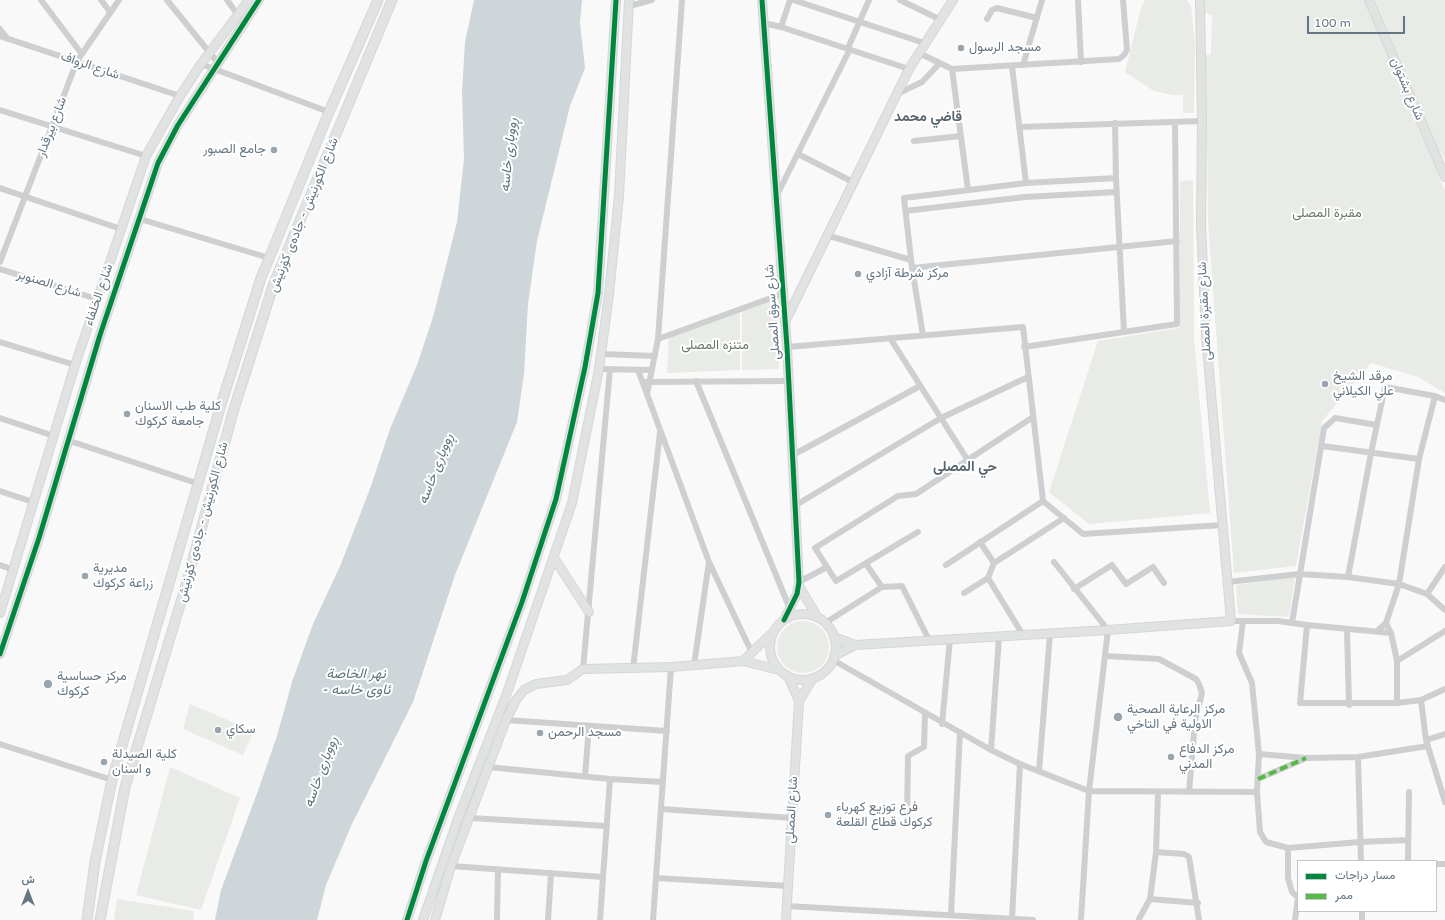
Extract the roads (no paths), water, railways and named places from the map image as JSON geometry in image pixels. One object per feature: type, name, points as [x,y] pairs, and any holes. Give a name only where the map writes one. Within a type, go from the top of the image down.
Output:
[{"type":"main road","name":"شارع الكورنيش - جادەی کۆرنیش","points":[[87,920],[95,862],[112,780],[231,373],[261,278],[329,112],[378,0]]},
{"type":"main road","name":"شارع الكورنيش - جادەی کۆرنیش","points":[[100,920],[125,787],[186,585],[244,377],[274,283],[392,0]]},
{"type":"main road","points":[[238,351],[251,355]]},
{"type":"main road","points":[[231,373],[244,377]]},
{"type":"street","points":[[41,0],[81,53]]},
{"type":"street","points":[[101,0],[110,12]]},
{"type":"street","name":"شارع بيرقدار","points":[[0,262],[77,61],[81,53],[119,0]]},
{"type":"street","points":[[167,0],[209,54],[216,66]]},
{"type":"street","points":[[227,0],[238,15]]},
{"type":"street","name":"شارع الخلفاء","points":[[0,613],[75,365],[146,156],[180,96],[201,64],[249,0]]},
{"type":"street","points":[[0,654],[39,538],[67,440],[100,335],[158,163],[168,141],[259,0]]},
{"type":"street","points":[[407,920],[411,904],[522,602],[554,506],[585,367],[598,293],[616,0]]},
{"type":"street","points":[[423,920],[476,768],[507,693],[572,503],[599,369],[609,294],[619,196],[629,3],[652,0]]},
{"type":"street","points":[[646,382],[652,370],[658,339],[682,0]]},
{"type":"street","name":"شارع سوق المصلى","points":[[762,0],[787,347],[799,584],[807,603],[822,620]]},
{"type":"street","points":[[781,26],[790,0]]},
{"type":"street","points":[[794,0],[924,43]]},
{"type":"street","points":[[776,198],[849,49],[859,21],[869,0]]},
{"type":"street","points":[[900,0],[939,19]]},
{"type":"street","points":[[785,323],[826,236],[909,69],[939,19],[953,0]]},
{"type":"street","points":[[1023,65],[1042,0]]},
{"type":"street","points":[[1078,0],[1081,62]]},
{"type":"street","points":[[919,53],[952,69],[1119,59],[1124,55],[1126,50],[1123,0]]},
{"type":"street","name":"شارع مقبرة المصلى","points":[[1200,0],[1202,121],[1201,225],[1206,336],[1231,621]]},
{"type":"street","name":"شارع بشتوان","points":[[1369,0],[1445,177]]},
{"type":"street","points":[[986,19],[992,10],[997,8],[1037,18]]},
{"type":"street","points":[[764,23],[781,26],[909,69]]},
{"type":"street","points":[[0,29],[7,38]]},
{"type":"street","name":"شارع الرواف","points":[[0,36],[180,96]]},
{"type":"street","points":[[897,94],[922,82],[940,63]]},
{"type":"street","points":[[201,64],[216,66],[329,112]]},
{"type":"street","points":[[1012,66],[1026,183]]},
{"type":"street","points":[[952,69],[968,190]]},
{"type":"street","points":[[0,110],[146,156]]},
{"type":"street","points":[[1019,127],[1202,121]]},
{"type":"street","points":[[1024,347],[1177,324],[1175,122]]},
{"type":"street","points":[[1115,123],[1118,246],[1124,332]]},
{"type":"street","points":[[914,141],[961,136]]},
{"type":"street","points":[[798,154],[853,182]]},
{"type":"street","points":[[923,335],[912,268],[904,198],[1026,183],[1116,178]]},
{"type":"street","points":[[0,188],[121,229]]},
{"type":"street","points":[[905,211],[1025,197],[1116,192]]},
{"type":"street","points":[[140,219],[270,258]]},
{"type":"street","points":[[826,236],[911,260]]},
{"type":"street","points":[[912,268],[1177,241]]},
{"type":"street","name":"شارع الصنوبر","points":[[0,268],[97,299]]},
{"type":"street","points":[[598,293],[609,294]]},
{"type":"street","points":[[658,339],[782,294]]},
{"type":"street","points":[[787,347],[1022,327],[1043,501],[1083,534],[1222,525]]},
{"type":"street","points":[[890,338],[967,459]]},
{"type":"street","points":[[0,342],[75,365]]},
{"type":"street","points":[[601,354],[655,356]]},
{"type":"street","points":[[599,369],[652,370]]},
{"type":"street","points":[[582,669],[589,612],[610,369]]},
{"type":"street","points":[[638,370],[646,382],[647,394],[709,562],[752,653]]},
{"type":"street","points":[[796,505],[941,418],[1028,377]]},
{"type":"street","points":[[646,382],[788,380]]},
{"type":"street","points":[[696,381],[790,609]]},
{"type":"street","points":[[793,455],[920,386]]},
{"type":"street","points":[[1348,577],[1385,387],[1435,396],[1445,400]]},
{"type":"street","points":[[1377,631],[1386,623],[1399,584],[1420,459],[1435,396]]},
{"type":"street","points":[[918,532],[836,581],[815,548],[898,496],[916,494],[1033,417]]},
{"type":"street","points":[[0,418],[54,436]]},
{"type":"street","points":[[1292,623],[1324,428],[1335,418],[1377,425]]},
{"type":"street","points":[[632,669],[660,430]]},
{"type":"street","points":[[67,440],[199,484]]},
{"type":"street","points":[[1322,446],[1420,459]]},
{"type":"street","points":[[44,466],[58,471]]},
{"type":"street","points":[[0,491],[33,502]]},
{"type":"street","points":[[946,565],[1043,501]]},
{"type":"street","points":[[964,592],[988,578],[994,563],[1064,518]]},
{"type":"street","points":[[980,542],[994,563]]},
{"type":"street","points":[[554,558],[589,612]]},
{"type":"street","points":[[694,665],[709,562]]},
{"type":"street","points":[[1054,562],[1108,630],[1089,791],[1081,920]]},
{"type":"street","points":[[866,564],[882,587]]},
{"type":"street","points":[[1074,589],[1112,565],[1126,584],[1153,567],[1164,583]]},
{"type":"street","points":[[0,566],[14,570]]},
{"type":"street","points":[[799,584],[827,567]]},
{"type":"street","points":[[1427,594],[1445,568]]},
{"type":"street","points":[[1228,582],[1299,574],[1348,577],[1399,584],[1427,594],[1445,610]]},
{"type":"street","points":[[988,578],[1023,635]]},
{"type":"street","name":"شارع سوق المصلى","points":[[784,620],[790,609],[799,584]]},
{"type":"street","points":[[822,620],[882,587],[902,586],[929,640]]},
{"type":"street","points":[[743,661],[784,620],[795,615],[807,614],[822,620],[834,637],[836,646],[834,658]]},
{"type":"street","points":[[834,637],[855,645],[1050,634],[1231,621],[1278,621],[1307,626],[1391,633]]},
{"type":"street","points":[[1243,621],[1239,653],[1252,683],[1259,754],[1258,792],[1260,832],[1266,842],[1288,848],[1408,840]]},
{"type":"street","points":[[1386,623],[1391,633],[1397,661],[1397,703]]},
{"type":"street","points":[[1307,626],[1300,703],[1349,705],[1397,703],[1421,700],[1445,689]]},
{"type":"street","points":[[1347,630],[1349,705]]},
{"type":"street","points":[[1397,661],[1445,631]]},
{"type":"street","points":[[773,632],[770,642],[770,652],[773,662],[779,670],[788,676],[800,680],[813,678],[825,671],[834,658],[855,645]]},
{"type":"street","points":[[1039,771],[1050,634]]},
{"type":"street","points":[[991,750],[999,637]]},
{"type":"street","points":[[942,724],[950,639]]},
{"type":"street","points":[[1106,656],[1159,659],[1196,679],[1202,693],[1194,721],[1189,792]]},
{"type":"street","points":[[834,658],[942,724],[960,732],[991,750],[1020,764],[1089,791],[1158,793],[1258,792]]},
{"type":"street","points":[[435,920],[451,866],[506,720],[516,700],[524,690],[536,684],[567,680],[582,669],[632,669],[743,661],[779,670]]},
{"type":"street","points":[[653,920],[671,667]]},
{"type":"street","name":"شارع المصلى","points":[[786,920],[799,701],[788,676]]},
{"type":"street","name":"شارع المصلى","points":[[799,701],[813,678]]},
{"type":"street","points":[[1421,700],[1427,743],[1445,802]]},
{"type":"street","points":[[907,818],[908,756],[924,746],[925,714]]},
{"type":"street","points":[[506,720],[667,731]]},
{"type":"street","points":[[585,776],[589,726]]},
{"type":"street","points":[[951,916],[960,732]]},
{"type":"street","points":[[1259,754],[1306,758],[1358,757],[1427,743],[1445,734]]},
{"type":"street","points":[[0,744],[112,780]]},
{"type":"street","points":[[1358,757],[1361,860]]},
{"type":"street","points":[[1258,779],[1306,758]]},
{"type":"street","points":[[1012,919],[1020,764]]},
{"type":"street","points":[[488,767],[610,779],[663,782]]},
{"type":"street","points":[[600,920],[610,779]]},
{"type":"street","points":[[1408,860],[1410,792]]},
{"type":"street","points":[[1139,919],[1150,899],[1156,852],[1158,793]]},
{"type":"street","points":[[661,809],[792,818]]},
{"type":"street","points":[[470,818],[607,826]]},
{"type":"street","points":[[1288,848],[1288,878],[1292,892],[1297,896]]},
{"type":"street","points":[[1156,852],[1184,854],[1189,857],[1198,903],[1199,920]]},
{"type":"street","points":[[451,866],[603,877]]},
{"type":"street","points":[[497,920],[498,870]]},
{"type":"street","points":[[548,920],[551,873]]},
{"type":"street","points":[[656,878],[788,886]]},
{"type":"street","points":[[1150,899],[1198,903]]},
{"type":"street","points":[[411,904],[426,908]]},
{"type":"street","points":[[1295,920],[1297,905]]},
{"type":"street","points":[[787,906],[1033,920]]},
{"type":"water","name":"نهر الخاصة - ئاوی خاسە","points":[[474,0],[582,0],[580,23],[585,68],[570,106],[537,241],[528,304],[524,374],[517,422],[455,575],[413,702],[352,824],[326,885],[317,920],[215,920],[221,890],[277,736],[292,682],[313,624],[341,564],[371,486],[390,429],[417,365],[433,317],[457,222],[464,159],[462,92],[465,42]]},
{"type":"place","name":"مسجد الرسول","points":[[961,48]]},
{"type":"place","name":"جامع الصبور","points":[[274,150]]},
{"type":"place","name":"مركز شرطة آزادي","points":[[858,274]]},
{"type":"place","name":"مرقد الشيخ علي الكيلاني","points":[[1325,384]]},
{"type":"place","name":"كلية طب الاسنان جامعة كركوك","points":[[127,414]]},
{"type":"place","name":"مديرية زراعة كركوك","points":[[85,576]]},
{"type":"place","name":"مركز حساسية كركوك","points":[[48,684]]},
{"type":"place","name":"مركز الرعاية الصحية الاولية في التاخي","points":[[1118,717]]},
{"type":"place","name":"سكاي","points":[[218,730]]},
{"type":"place","name":"مسجد الرحمن","points":[[540,733]]},
{"type":"place","name":"مركز الدفاع المدني","points":[[1171,757]]},
{"type":"place","name":"كلية الصيدلة و اسنان","points":[[104,762]]},
{"type":"place","name":"فرع توزيع كهرباء كركوك قطاع القلعة","points":[[828,815]]},
{"type":"district","name":"قاضي محمد","points":[[928,117]]},
{"type":"district","name":"حي المصلى","points":[[965,467]]},
{"type":"water label","name":"ڕووباری خاسە","points":[[509,155]]},
{"type":"water label","name":"ڕووباری خاسە","points":[[436,469]]},
{"type":"water label","name":"ڕووباری خاسە","points":[[321,772]]},
{"type":"park label","name":"مقبرة المصلى","points":[[1327,214]]},
{"type":"park label","name":"متنزه المصلى","points":[[715,346]]}]
